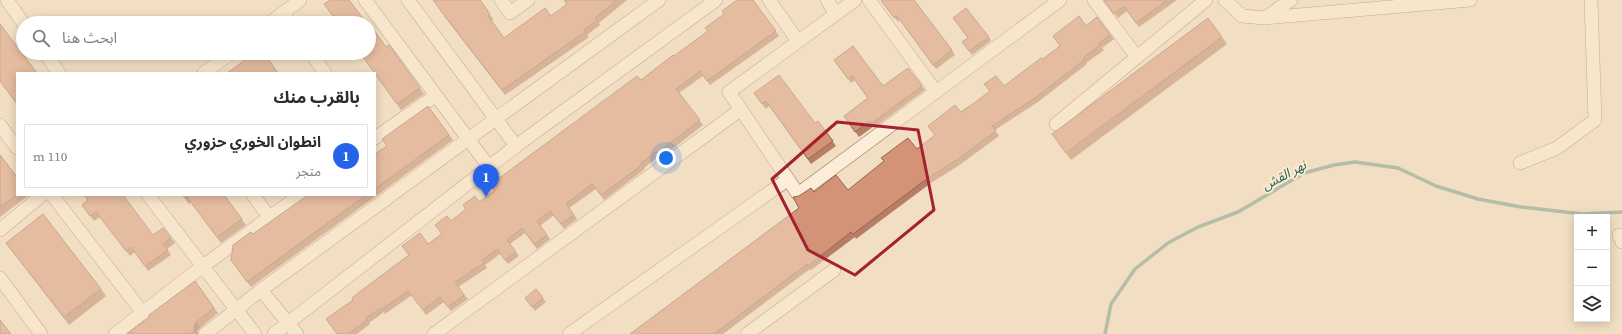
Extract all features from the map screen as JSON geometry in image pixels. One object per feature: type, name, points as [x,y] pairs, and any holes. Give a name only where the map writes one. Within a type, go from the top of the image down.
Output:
[{"type":"street","points":[[7,0],[18,16]]},
{"type":"street","points":[[288,16],[300,0]]},
{"type":"street","points":[[365,0],[468,141],[489,167]]},
{"type":"street","points":[[408,0],[516,146]]},
{"type":"street","points":[[500,0],[510,13],[528,0]]},
{"type":"street","points":[[205,334],[261,290],[468,141],[659,0]]},
{"type":"street","points":[[274,334],[516,146],[716,0]]},
{"type":"street","points":[[769,0],[798,41]]},
{"type":"street","points":[[827,0],[836,14]]},
{"type":"street","points":[[855,0],[729,92],[787,180],[798,194],[1060,0]]},
{"type":"street","points":[[869,0],[936,92]]},
{"type":"street","points":[[1094,0],[1137,57]]},
{"type":"street","points":[[1056,124],[1206,0]]},
{"type":"street","points":[[1225,0],[1242,16],[1265,18],[1470,0]]},
{"type":"street","points":[[1265,18],[1291,0]]},
{"type":"street","points":[[1520,163],[1557,148],[1594,120],[1591,0]]},
{"type":"street","points":[[50,60],[58,72]]},
{"type":"street","points":[[205,72],[222,60]]},
{"type":"street","points":[[316,60],[324,72]]},
{"type":"street","points":[[376,137],[435,96]]},
{"type":"street","points":[[434,334],[740,110]]},
{"type":"street","points":[[0,125],[16,147]]},
{"type":"street","points":[[569,334],[787,180]]},
{"type":"street","points":[[0,230],[41,196]]},
{"type":"street","points":[[53,196],[143,313]]},
{"type":"street","points":[[149,196],[235,310],[255,334]]},
{"type":"street","points":[[254,196],[270,218]]},
{"type":"street","points":[[115,334],[203,266],[299,196]]},
{"type":"street","points":[[747,334],[834,270]]},
{"type":"street","points":[[0,278],[41,334]]},
{"type":"street","points":[[261,290],[297,334]]},
{"type":"highlighted area","points":[[837,122],[918,130],[934,210],[855,275],[808,250],[772,179]]},
{"type":"building","points":[[330,0],[349,0],[361,16],[333,16],[324,4]]},
{"type":"building","points":[[433,0],[480,0],[490,14],[488,16],[504,38],[545,8],[551,16],[567,4],[564,0],[617,0],[595,18],[597,20],[584,30],[585,32],[502,90]]},
{"type":"building","points":[[737,0],[753,0],[776,31],[707,81],[700,71],[676,89],[700,120],[657,153],[656,152],[641,163],[642,165],[601,195],[592,184],[566,204],[574,215],[561,224],[550,211],[537,221],[547,235],[534,244],[522,228],[507,240],[516,252],[505,260],[497,249],[482,260],[484,263],[455,282],[464,295],[448,307],[440,297],[423,310],[408,291],[366,318],[367,320],[348,334],[337,334],[326,319],[353,300],[352,298],[409,255],[402,246],[420,233],[428,244],[442,234],[435,225],[447,216],[451,221],[466,209],[463,205],[475,196],[479,202],[495,191],[490,185],[637,76],[641,80],[673,55],[674,56],[708,31],[705,28],[724,14],[722,11]]},
{"type":"building","points":[[881,0],[914,0],[952,50],[933,65],[897,16],[894,18]]},
{"type":"building","points":[[1104,0],[1167,0],[1136,23],[1124,6],[1114,14]]},
{"type":"building","points":[[966,8],[989,37],[969,51],[962,42],[968,38],[953,18]]},
{"type":"building","points":[[1079,16],[1086,26],[1097,17],[1110,35],[1083,58],[1084,60],[1035,98],[992,126],[996,131],[955,161],[928,178],[853,234],[851,232],[808,266],[807,264],[714,334],[630,334],[799,208],[793,197],[799,196],[811,188],[814,192],[836,175],[848,190],[884,161],[881,158],[908,138],[917,149],[935,135],[928,126],[955,105],[961,112],[990,91],[984,84],[996,76],[1004,86],[1041,58],[1043,59],[1060,46],[1053,36]]},
{"type":"building","points":[[1208,18],[1222,37],[1066,153],[1052,134]]},
{"type":"building","points":[[0,24],[16,45],[16,60],[27,60],[36,72],[16,72],[16,103],[0,81]]},
{"type":"building","points":[[376,33],[386,47],[389,45],[420,88],[397,104],[376,75],[376,72],[374,72],[365,60],[376,60]]},
{"type":"building","points":[[853,46],[883,86],[908,68],[922,86],[872,123],[870,121],[855,132],[844,116],[868,98],[852,76],[848,79],[834,60]]},
{"type":"building","points":[[245,60],[269,60],[277,72],[228,72]]},
{"type":"building","points":[[779,75],[815,123],[818,121],[833,141],[808,159],[766,101],[762,104],[754,93]]},
{"type":"building","points":[[428,106],[449,135],[376,188],[376,153],[387,146],[382,139]]},
{"type":"building","points":[[0,155],[16,176],[16,196],[0,207]]},
{"type":"building","points":[[85,196],[124,196],[153,235],[163,228],[171,238],[163,244],[168,250],[145,266],[131,247],[126,251],[96,212],[90,216],[82,205],[88,200]]},
{"type":"building","points":[[183,196],[225,196],[242,219],[217,237],[187,197],[185,198]]},
{"type":"building","points":[[307,196],[365,196],[247,282],[231,260],[233,245],[251,232],[253,234]]},
{"type":"building","points":[[43,214],[101,289],[64,317],[6,243]]},
{"type":"building","points":[[195,281],[214,308],[196,322],[194,331],[190,334],[127,334],[150,317],[149,315]]},
{"type":"building","points":[[536,289],[543,298],[532,307],[525,298]]},
{"type":"building","points":[[0,320],[11,334],[0,334]]},
{"type":"waterway","name":"نهر القش","points":[[1105,334],[1111,304],[1135,269],[1168,243],[1198,227],[1238,212],[1304,173],[1334,165],[1355,162],[1398,168],[1436,186],[1478,199],[1521,207],[1583,214],[1622,212]]},
{"type":"place","name":"انطوان الخوري حزوري","points":[[486,197]]}]
